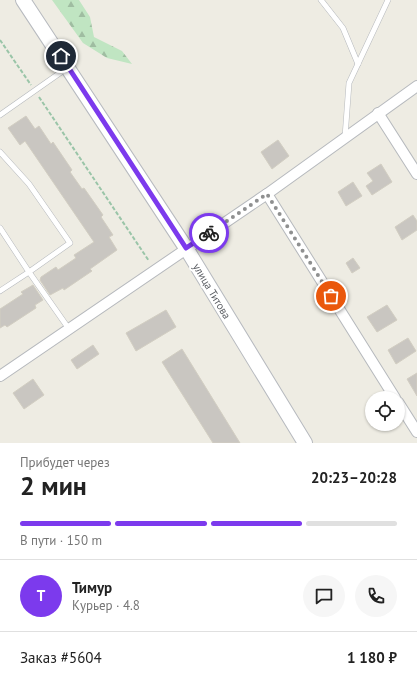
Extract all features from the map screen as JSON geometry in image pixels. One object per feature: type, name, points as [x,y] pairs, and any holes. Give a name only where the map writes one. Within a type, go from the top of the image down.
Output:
[{"type":"main road","name":"улица Титова","points":[[23,0],[186,248],[305,443]]},
{"type":"street","points":[[0,376],[267,194],[417,86]]},
{"type":"street","points":[[378,113],[417,174]]},
{"type":"street","points":[[267,194],[391,391]]},
{"type":"street","points":[[405,413],[417,432]]},
{"type":"lane","points":[[321,0],[343,28],[358,64]]},
{"type":"lane","points":[[345,137],[349,84],[388,0]]},
{"type":"lane","points":[[0,115],[68,68]]},
{"type":"lane","points":[[0,152],[29,184],[70,243],[0,291]]},
{"type":"lane","points":[[0,228],[69,329]]},
{"type":"path","points":[[0,40],[155,270]]},
{"type":"green space","points":[[52,0],[79,0],[90,17],[94,37],[122,51],[132,64],[107,58],[83,43]]},
{"type":"building","points":[[26,116],[35,129],[39,126],[51,144],[53,142],[72,170],[70,172],[82,189],[84,188],[103,215],[101,217],[113,235],[109,237],[117,250],[90,269],[92,271],[64,290],[63,288],[50,295],[40,280],[41,277],[56,267],[58,270],[76,258],[74,255],[94,242],[25,141],[20,145],[8,128]]},
{"type":"building","points":[[278,140],[289,156],[272,169],[261,152]]},
{"type":"building","points":[[381,164],[392,182],[372,195],[366,186],[373,181],[367,173]]},
{"type":"building","points":[[353,182],[362,196],[346,206],[338,192]]},
{"type":"building","points":[[413,215],[417,221],[417,230],[402,240],[395,227]]},
{"type":"building","points":[[353,258],[360,268],[352,273],[346,263]]},
{"type":"building","points":[[33,285],[43,300],[35,305],[36,308],[7,327],[5,325],[0,328],[0,309],[23,294],[21,292]]},
{"type":"building","points":[[387,305],[397,320],[377,332],[367,317]]},
{"type":"building","points":[[166,310],[176,327],[136,351],[126,333]]},
{"type":"building","points":[[408,338],[416,351],[396,364],[388,350]]},
{"type":"building","points":[[93,345],[99,354],[77,369],[71,360]]},
{"type":"building","points":[[182,349],[240,443],[213,443],[162,362]]},
{"type":"building","points":[[417,373],[417,396],[407,379]]},
{"type":"building","points":[[33,379],[44,395],[24,409],[13,393]]},
{"type":"way so far","points":[[209,233],[267,194],[331,296]]},
{"type":"route","points":[[61,56],[186,248],[209,233]]}]
